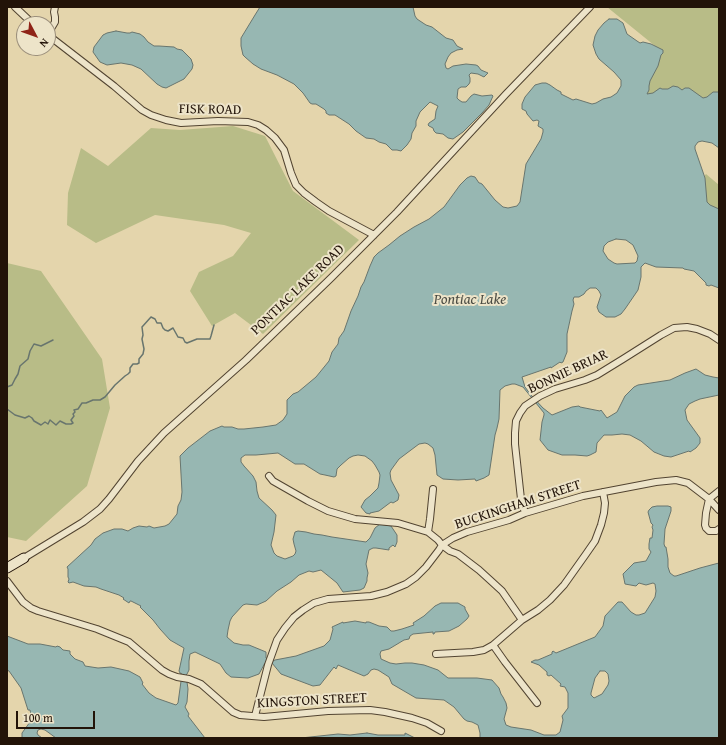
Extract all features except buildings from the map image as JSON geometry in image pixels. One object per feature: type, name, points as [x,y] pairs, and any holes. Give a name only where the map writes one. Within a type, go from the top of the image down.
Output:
[{"type":"street","points":[[15,7],[25,16]]},
{"type":"street","name":"PONTIAC LAKE ROAD","points":[[7,568],[82,522],[100,509],[138,461],[164,433],[246,360],[374,235],[590,7]]},
{"type":"street","name":"FISK ROAD","points":[[56,40],[142,110],[151,115],[182,123],[218,121],[248,122],[258,125],[275,138],[284,150],[296,184],[304,193],[329,211],[374,235]]},
{"type":"street","name":"BONNIE BRIAR","points":[[525,513],[521,499],[515,434],[516,421],[525,406],[540,396],[555,389],[585,380],[597,374],[674,328],[686,327],[698,329],[719,340]]},
{"type":"street","points":[[269,476],[273,481],[308,501],[335,513],[355,519],[398,523],[428,532],[442,545],[450,551],[458,554],[485,575],[502,591],[522,620]]},
{"type":"street","name":"BUCKINGHAM STREET","points":[[255,716],[271,655],[277,640],[294,617],[314,603],[328,599],[371,596],[406,584],[426,567],[442,545],[453,538],[467,532],[509,520],[525,513],[557,505],[583,496],[656,482],[676,480],[688,483],[709,499],[719,510]]},
{"type":"street","points":[[428,532],[433,489]]},
{"type":"street","points":[[719,491],[709,499],[705,517],[705,525],[709,531],[716,531],[719,529]]},
{"type":"street","points":[[436,654],[473,652],[484,650],[494,645],[522,620],[538,610],[554,595],[564,585],[595,540],[604,513],[605,503],[603,492]]},
{"type":"street","name":"KINGSTON STREET","points":[[7,581],[23,602],[31,608],[97,629],[129,642],[162,670],[177,677],[189,679],[201,684],[233,712],[240,715],[270,716],[328,710],[370,710],[412,718],[427,723],[441,731]]},
{"type":"street","points":[[494,645],[505,662],[537,703]]},
{"type":"green space","points":[[607,7],[719,7],[719,105],[694,135],[632,84],[660,50]]},
{"type":"green space","points":[[233,126],[265,136],[293,191],[359,240],[263,334],[235,313],[212,326],[190,291],[199,272],[233,256],[251,233],[224,225],[155,215],[96,243],[67,225],[68,193],[81,148],[108,166],[151,128],[180,130]]},
{"type":"green space","points":[[706,174],[719,185],[719,213],[692,191]]},
{"type":"green space","points":[[7,263],[41,271],[102,359],[110,408],[87,486],[26,541],[7,537]]},
{"type":"water","points":[[260,7],[413,7],[417,19],[432,27],[446,38],[453,40],[457,46],[463,49],[451,53],[445,64],[446,68],[448,69],[453,66],[466,64],[476,65],[481,70],[488,73],[484,77],[471,73],[469,75],[469,84],[466,87],[461,87],[458,89],[457,98],[462,102],[466,102],[474,94],[493,96],[489,105],[482,113],[463,132],[453,139],[448,138],[443,134],[436,133],[433,128],[428,125],[435,119],[438,106],[430,102],[420,112],[411,139],[407,145],[401,151],[392,150],[386,144],[374,139],[366,138],[335,115],[329,115],[324,109],[316,104],[310,103],[294,84],[261,69],[243,55],[241,38]]},
{"type":"water","name":"Pontiac Lake","points":[[609,19],[617,19],[623,23],[627,34],[637,41],[640,43],[643,42],[651,44],[663,50],[658,66],[650,81],[647,94],[653,93],[660,88],[668,89],[673,86],[682,90],[689,88],[703,98],[707,97],[713,92],[719,92],[719,148],[712,143],[702,141],[698,142],[695,149],[705,178],[707,202],[719,209],[719,288],[706,285],[706,283],[694,271],[683,268],[656,267],[645,263],[641,267],[641,277],[638,290],[621,314],[615,317],[606,317],[599,312],[597,307],[601,295],[596,288],[590,288],[579,297],[574,297],[574,304],[567,334],[567,352],[563,362],[560,362],[551,368],[522,377],[525,387],[531,395],[552,415],[572,407],[579,406],[601,410],[607,418],[617,412],[625,396],[634,387],[670,380],[696,369],[705,375],[719,378],[719,395],[695,401],[689,404],[685,410],[687,420],[700,438],[700,443],[690,452],[689,451],[671,457],[654,452],[641,441],[630,435],[604,435],[597,443],[596,452],[590,455],[562,455],[548,450],[540,440],[544,413],[523,387],[512,384],[505,386],[500,390],[499,419],[489,475],[476,481],[475,479],[443,479],[437,475],[433,448],[425,443],[419,444],[399,459],[391,470],[391,480],[399,495],[398,500],[393,503],[391,502],[379,511],[370,514],[366,513],[361,507],[365,500],[378,488],[380,475],[372,461],[365,456],[358,455],[349,458],[337,469],[336,476],[334,477],[320,474],[304,464],[295,464],[278,453],[245,455],[241,458],[241,462],[256,482],[259,498],[276,515],[271,545],[277,556],[285,559],[295,554],[296,551],[293,539],[295,532],[298,531],[366,542],[370,538],[375,528],[380,524],[391,526],[397,535],[397,542],[395,547],[393,545],[389,548],[389,550],[373,548],[369,550],[366,564],[368,573],[367,581],[364,588],[360,590],[343,592],[337,583],[321,570],[313,572],[309,571],[299,575],[266,601],[257,605],[243,605],[230,621],[227,637],[234,643],[249,645],[266,652],[266,658],[273,661],[296,656],[324,646],[330,640],[333,629],[332,627],[343,622],[369,622],[387,627],[391,631],[394,631],[414,625],[413,623],[441,603],[458,603],[465,607],[469,616],[459,626],[449,631],[435,632],[434,634],[433,632],[413,634],[409,639],[404,640],[389,649],[381,651],[381,659],[396,664],[412,663],[424,665],[438,670],[448,678],[477,678],[492,680],[499,688],[506,703],[507,708],[504,719],[506,725],[531,730],[544,735],[556,735],[560,732],[563,720],[562,716],[568,708],[568,693],[565,687],[560,686],[561,684],[551,675],[547,675],[547,672],[539,665],[531,662],[552,654],[553,651],[556,653],[595,637],[603,626],[605,616],[618,602],[622,602],[631,612],[636,615],[645,613],[655,597],[655,584],[653,583],[646,585],[639,583],[636,586],[625,584],[623,574],[634,563],[646,561],[651,552],[649,549],[649,544],[650,538],[652,538],[653,525],[648,512],[649,510],[652,507],[668,506],[671,507],[671,511],[665,529],[664,544],[666,547],[670,573],[676,576],[719,563],[719,738],[480,738],[478,725],[464,719],[454,707],[444,700],[416,698],[392,684],[389,677],[378,670],[371,670],[364,676],[338,665],[336,669],[334,667],[320,685],[313,686],[281,674],[272,663],[266,662],[259,674],[248,678],[231,677],[226,673],[220,664],[195,652],[190,654],[189,670],[186,675],[185,681],[187,682],[188,689],[185,707],[189,714],[188,716],[205,738],[56,738],[45,730],[41,729],[38,730],[37,733],[42,738],[22,738],[22,733],[30,722],[31,715],[21,688],[7,670],[7,636],[28,644],[60,647],[63,650],[70,651],[70,654],[75,659],[83,662],[85,666],[98,668],[111,667],[129,671],[140,677],[143,683],[142,684],[149,693],[156,698],[176,705],[178,703],[182,674],[179,671],[184,648],[170,640],[140,607],[141,606],[131,601],[129,603],[119,595],[96,587],[84,586],[73,582],[69,583],[67,567],[103,533],[114,529],[128,531],[139,526],[149,526],[154,528],[169,524],[177,514],[178,506],[181,500],[180,456],[210,431],[222,426],[238,429],[263,427],[276,425],[283,420],[287,414],[287,400],[316,377],[329,361],[332,352],[338,344],[339,338],[344,331],[374,257],[400,236],[429,219],[444,207],[467,178],[471,176],[475,177],[503,207],[508,208],[517,206],[520,202],[526,164],[541,139],[543,132],[543,129],[538,126],[539,121],[533,121],[526,111],[522,109],[522,104],[525,97],[535,85],[546,83],[561,92],[561,94],[573,100],[576,99],[592,104],[611,97],[617,93],[621,86],[621,80],[599,59],[593,45],[598,30]],"holes":[[[616,239],[626,240],[633,245],[638,256],[635,263],[617,264],[608,259],[603,251],[604,246],[608,242]],[[600,671],[605,671],[608,674],[609,681],[602,694],[594,698],[591,693],[595,678]]]},
{"type":"water","points":[[116,31],[140,34],[154,46],[174,47],[182,50],[191,59],[193,65],[192,69],[184,79],[166,88],[157,84],[141,69],[132,65],[121,63],[107,65],[100,62],[93,52],[94,47],[103,35]]},
{"type":"water","points":[[367,733],[378,735],[405,735],[405,733],[415,738],[301,738],[338,734],[350,735]]},
{"type":"waterway","points":[[7,409],[15,415],[25,418],[29,416],[41,425],[45,422],[48,424],[50,420],[56,425],[60,421],[66,424],[71,424],[73,423],[71,420],[74,416],[74,410],[78,409],[82,403],[100,400],[105,397],[115,385],[130,372],[130,368],[133,364],[139,363],[139,359],[143,354],[144,349],[142,327],[151,317],[155,319],[157,323],[161,323],[165,330],[168,331],[173,328],[178,337],[183,338],[187,343],[197,339],[210,339],[214,325]]},
{"type":"waterway","points":[[7,387],[12,385],[18,374],[20,366],[28,359],[34,344],[41,346],[53,340]]}]
